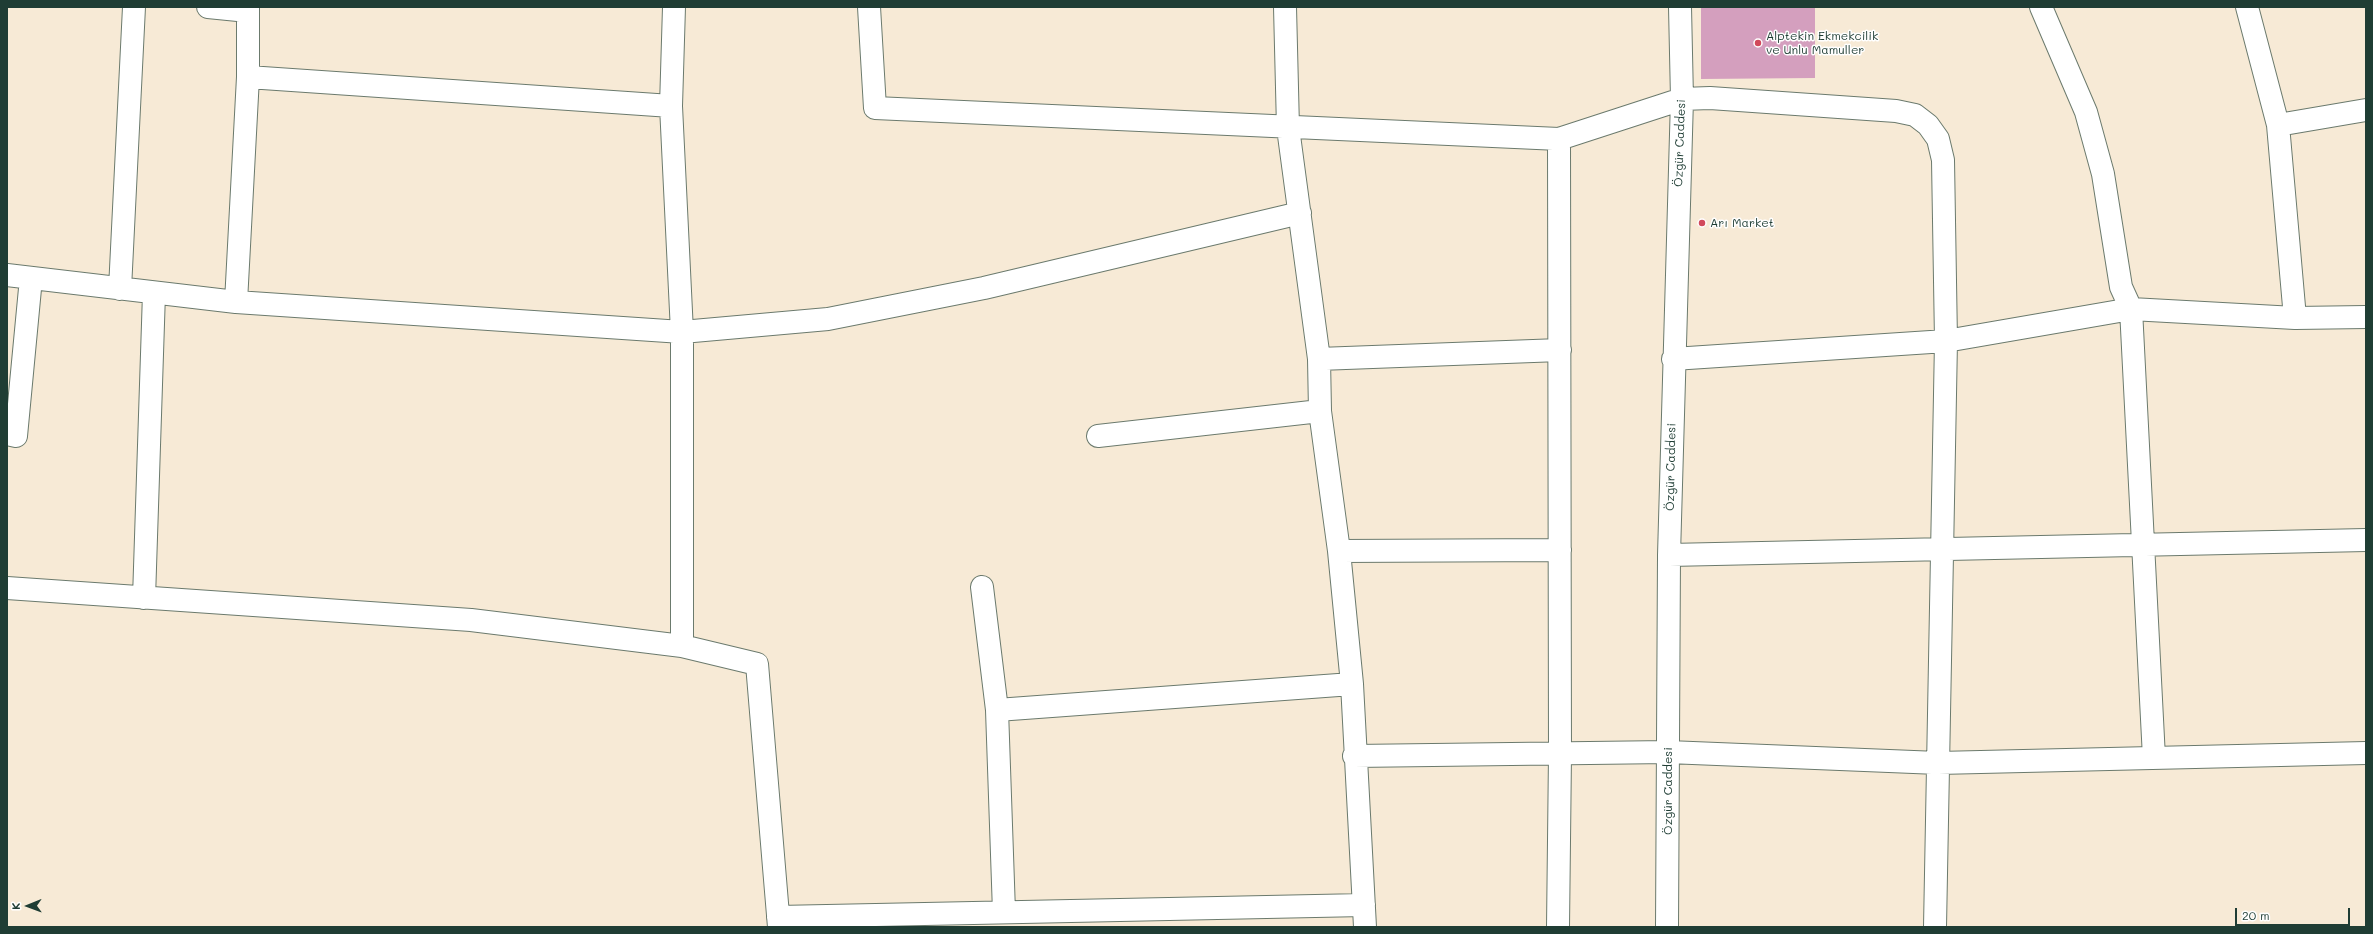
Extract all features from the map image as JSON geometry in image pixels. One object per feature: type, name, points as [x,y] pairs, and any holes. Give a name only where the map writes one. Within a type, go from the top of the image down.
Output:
[{"type":"street","points":[[120,289],[134,7]]},
{"type":"street","points":[[208,7],[248,9],[248,77],[236,302]]},
{"type":"street","points":[[674,7],[672,106],[682,332],[682,646]]},
{"type":"street","points":[[869,7],[875,108],[1288,128],[1559,139],[1682,99],[1710,98],[1896,111],[1915,115],[1928,125],[1938,139],[1943,160],[1946,341],[1935,927]]},
{"type":"street","points":[[1285,7],[1288,128],[1319,359],[1320,411],[1339,550],[1352,684],[1354,756],[1365,927]]},
{"type":"street","name":"Özgür Caddesi","points":[[1667,927],[1669,554],[1673,359],[1682,99],[1680,7]]},
{"type":"street","points":[[2041,7],[2086,112],[2103,174],[2121,287],[2131,309],[2154,758]]},
{"type":"street","points":[[2248,7],[2278,126],[2295,318]]},
{"type":"street","points":[[248,77],[672,106]]},
{"type":"street","points":[[2278,126],[2366,110]]},
{"type":"street","points":[[1558,927],[1560,754],[1559,139]]},
{"type":"street","points":[[7,275],[236,302],[682,332],[828,319],[984,288],[1300,213]]},
{"type":"street","points":[[7,434],[16,436],[31,278]]},
{"type":"street","points":[[144,598],[154,293]]},
{"type":"street","points":[[1673,359],[1946,341],[2131,309],[2295,318],[2366,317]]},
{"type":"street","points":[[1319,359],[1560,350]]},
{"type":"street","points":[[1098,436],[1320,411]]},
{"type":"street","points":[[1669,554],[2366,540]]},
{"type":"street","points":[[1339,550],[1560,550]]},
{"type":"street","points":[[982,587],[997,710],[1004,912]]},
{"type":"street","points":[[7,588],[471,620],[682,646],[757,664],[779,922],[1004,912],[1364,905]]},
{"type":"street","points":[[997,710],[1352,684]]},
{"type":"street","points":[[1354,756],[1668,752],[1938,763],[2366,753]]},
{"type":"building","name":"Alptekin Ekmekcilik ve Unlu Mamuller","points":[[1701,7],[1815,7],[1815,78],[1701,79]]},
{"type":"place","name":"Alptekin Ekmekcilik ve Unlu Mamuller","points":[[1758,43]]},
{"type":"place","name":"Arı Market","points":[[1702,223]]}]
